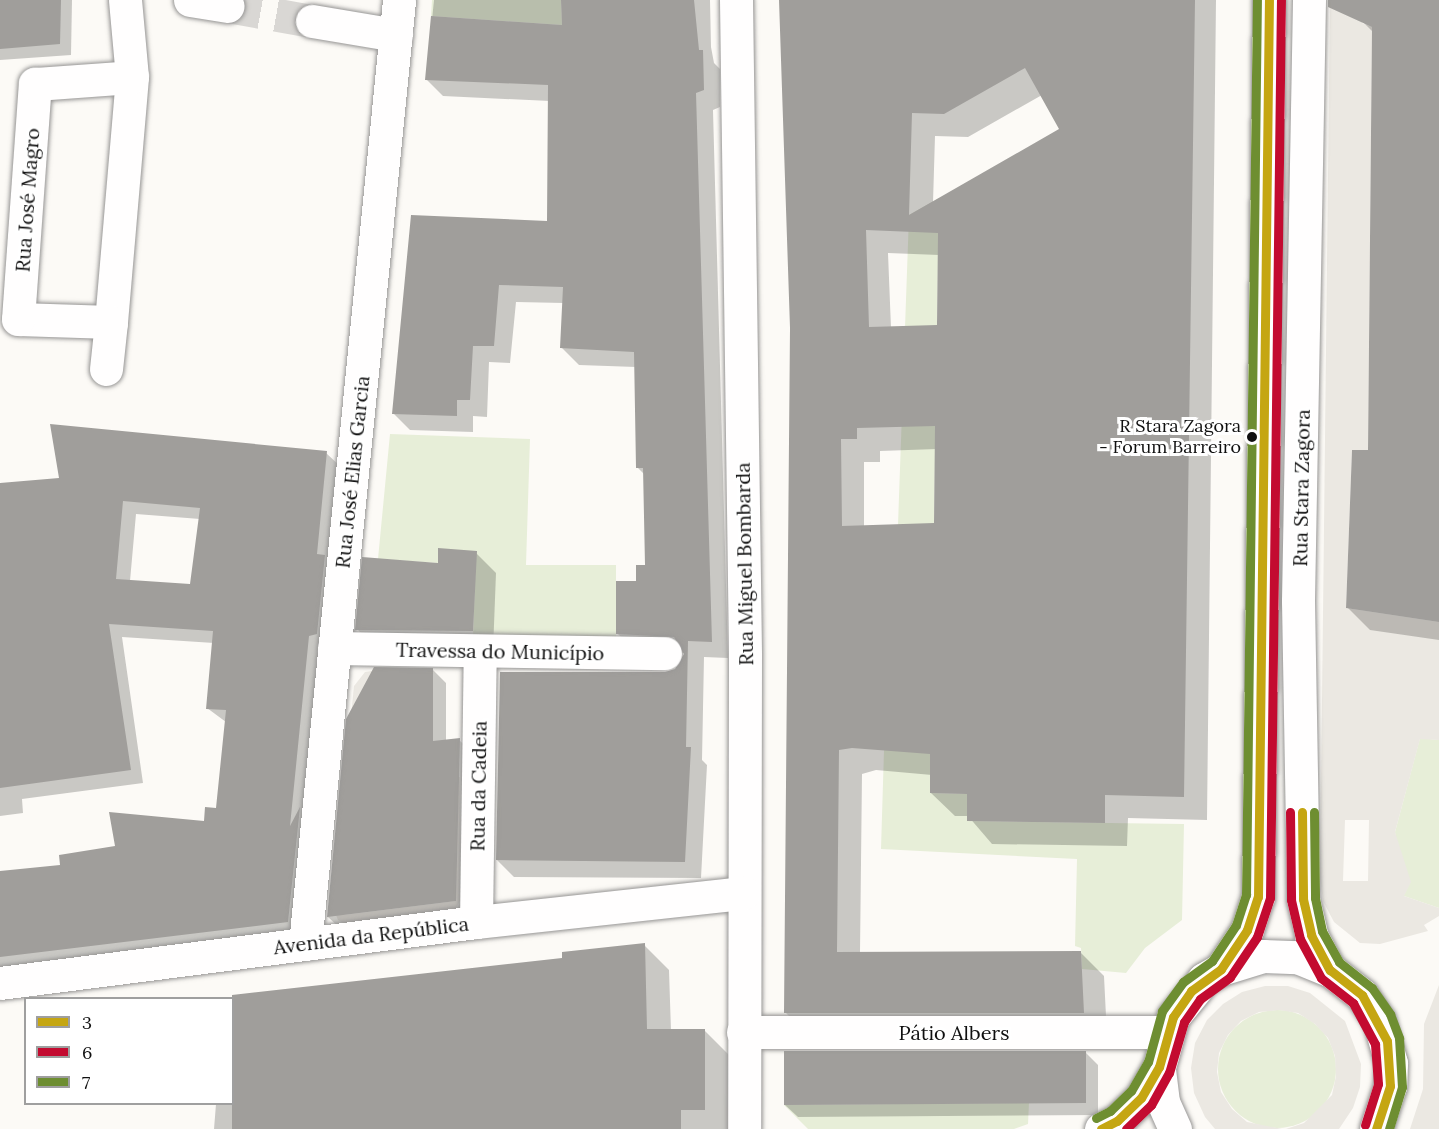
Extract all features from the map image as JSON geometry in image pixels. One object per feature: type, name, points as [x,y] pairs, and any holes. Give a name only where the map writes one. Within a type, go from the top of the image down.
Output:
[{"type":"street","points":[[106,369],[132,77],[125,0]]},
{"type":"street","points":[[190,0],[228,6]]},
{"type":"street","name":"Rua José Elias Garcia","points":[[305,944],[399,0]]},
{"type":"street","name":"Rua Miguel Bombarda","points":[[735,0],[745,655],[744,1129]]},
{"type":"street","name":"Rua Stara Zagora","points":[[1221,969],[1247,930],[1258,897],[1269,0]]},
{"type":"street","name":"Rua Stara Zagora","points":[[1309,0],[1298,601],[1303,899],[1311,935],[1330,970]]},
{"type":"street","points":[[312,21],[396,35]]},
{"type":"street","name":"Rua José Magro","points":[[111,322],[18,319],[36,84],[132,77]]},
{"type":"street","name":"Travessa do Município","points":[[334,648],[665,653]]},
{"type":"street","name":"Rua da Cadeia","points":[[476,922],[480,651]]},
{"type":"street","name":"Avenida da República","points":[[0,983],[476,922],[743,893]]},
{"type":"street","points":[[1101,1129],[1118,1121],[1142,1098],[1159,1067],[1166,1032],[1191,991],[1221,969],[1253,958],[1281,956],[1330,970],[1362,995],[1387,1041],[1390,1086],[1376,1129]]},
{"type":"street","name":"Pátio Albers","points":[[743,1032],[1166,1032]]},
{"type":"street","points":[[1159,1067],[1163,1102],[1175,1129]]},
{"type":"green space","points":[[432,0],[561,0],[562,25],[431,16]]},
{"type":"green space","points":[[939,198],[930,793],[967,794],[967,821],[1184,824],[1182,920],[1145,948],[1126,973],[1082,969],[1081,948],[1075,946],[1077,859],[881,849],[884,750],[890,750],[909,215]]},
{"type":"green space","points":[[390,434],[530,439],[526,565],[616,565],[616,640],[473,637],[476,551],[438,563],[378,559]]},
{"type":"green space","points":[[1420,738],[1439,740],[1439,908],[1404,896],[1395,832]]},
{"type":"green space","points":[[1277,1010],[1300,1014],[1319,1027],[1332,1046],[1336,1069],[1332,1092],[1319,1111],[1300,1124],[1277,1128],[1254,1124],[1235,1111],[1222,1092],[1218,1069],[1222,1046],[1235,1027],[1254,1014]]},
{"type":"green space","points":[[1029,1103],[1028,1124],[1014,1129],[808,1129],[784,1105]]},
{"type":"shaded area","points":[[1330,0],[1370,0],[1362,23],[1372,27],[1368,450],[1352,450],[1346,608],[1439,622],[1439,740],[1420,739],[1395,832],[1411,882],[1404,896],[1439,908],[1439,916],[1424,925],[1428,931],[1380,944],[1360,943],[1334,922],[1323,901],[1320,877]],"holes":[[[1345,820],[1369,820],[1368,881],[1343,881]]]},
{"type":"shaded area","points":[[379,670],[343,915],[456,901],[456,777],[460,777],[460,901],[456,908],[345,924],[338,920],[332,905],[354,686],[365,672]]},
{"type":"shaded area","points":[[1439,985],[1439,1129],[1410,1129],[1423,1089],[1424,1024]]},
{"type":"shaded area","points":[[1265,986],[1288,986],[1310,993],[1345,1021],[1361,1064],[1360,1087],[1353,1108],[1339,1129],[1286,1129],[1304,1123],[1332,1095],[1336,1076],[1335,1056],[1328,1038],[1315,1024],[1298,1013],[1279,1010],[1259,1012],[1241,1021],[1228,1035],[1219,1053],[1217,1072],[1221,1092],[1232,1109],[1247,1122],[1282,1129],[1215,1129],[1205,1117],[1194,1093],[1191,1068],[1195,1043],[1207,1020],[1223,1004],[1242,992]]},
{"type":"building","points":[[0,0],[61,0],[60,44],[0,49]]},
{"type":"building","points":[[561,0],[694,0],[699,50],[703,50],[704,90],[696,93],[712,642],[688,641],[686,747],[691,747],[685,862],[496,860],[500,672],[665,672],[675,669],[684,654],[674,637],[616,634],[616,581],[636,581],[636,565],[645,565],[643,468],[636,468],[634,352],[560,348],[563,287],[499,285],[494,346],[473,346],[470,400],[457,400],[457,416],[392,414],[411,215],[547,221],[548,85],[425,80],[431,16],[562,25]]},
{"type":"building","points":[[779,0],[1195,0],[1184,797],[1105,795],[1105,823],[967,821],[967,794],[930,793],[930,754],[852,748],[839,750],[837,952],[1081,951],[1084,1013],[784,1013],[790,328]],"holes":[[[1025,68],[1059,129],[909,215],[912,113],[944,114]],[[866,230],[938,233],[937,325],[869,327]],[[935,426],[934,523],[842,526],[841,439],[857,439],[857,428]]]},
{"type":"building","points":[[1328,0],[1439,0],[1439,622],[1346,608],[1352,450],[1368,450],[1372,27],[1328,7]]},
{"type":"building","points":[[50,424],[327,451],[317,554],[325,555],[317,634],[309,636],[290,826],[300,807],[288,922],[0,957],[0,871],[60,865],[59,855],[115,846],[109,812],[204,821],[205,807],[216,808],[226,710],[206,709],[213,631],[109,624],[131,770],[0,788],[0,483],[59,478]],"holes":[[[123,501],[200,508],[190,584],[116,579]]]},
{"type":"building","points":[[438,548],[477,551],[473,631],[355,630],[362,557],[438,563]]},
{"type":"building","points":[[374,667],[433,668],[433,741],[460,738],[456,901],[327,917],[346,719]]},
{"type":"building","points":[[645,943],[647,1029],[705,1029],[705,1110],[681,1110],[681,1129],[232,1129],[234,997],[232,995],[562,958],[562,952]]},
{"type":"building","points":[[784,1051],[1086,1051],[1086,1103],[784,1105]]},
{"type":"tunnel","points":[[228,6],[312,21]]},
{"type":"transit line","name":"7","points":[[1096,1118],[1110,1111],[1131,1091],[1148,1062],[1162,1011],[1183,982],[1212,961],[1236,925],[1246,895],[1257,0]]},
{"type":"transit line","name":"3","points":[[1101,1129],[1117,1121],[1141,1098],[1159,1067],[1173,1017],[1191,991],[1221,969],[1247,930],[1258,897],[1269,0]]},
{"type":"transit line","name":"6","points":[[1126,1129],[1151,1105],[1169,1073],[1184,1022],[1200,999],[1230,977],[1257,937],[1270,898],[1281,0]]},
{"type":"transit line","name":"6","points":[[1290,812],[1291,900],[1300,939],[1321,978],[1353,1003],[1375,1044],[1378,1084],[1365,1125]]},
{"type":"transit line","name":"3","points":[[1302,812],[1303,899],[1311,935],[1330,970],[1362,995],[1387,1041],[1390,1086],[1376,1129]]},
{"type":"transit line","name":"7","points":[[1314,812],[1315,898],[1322,931],[1339,962],[1372,988],[1390,1014],[1399,1038],[1402,1087],[1389,1129]]},
{"type":"place","name":"R Stara Zagora - Forum Barreiro","points":[[1252,437]]}]
